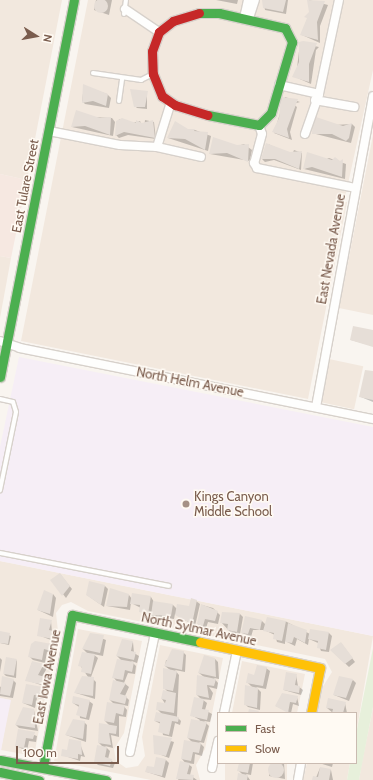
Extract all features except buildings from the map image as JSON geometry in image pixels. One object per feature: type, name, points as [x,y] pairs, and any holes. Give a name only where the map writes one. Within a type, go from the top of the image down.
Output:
[{"type":"street","name":"East Tulare Street","points":[[0,377],[4,342],[74,0]]},
{"type":"street","points":[[248,0],[245,14],[249,19]]},
{"type":"street","points":[[249,19],[255,0]]},
{"type":"street","points":[[305,134],[317,97],[339,0]]},
{"type":"street","points":[[125,12],[159,32]]},
{"type":"street","points":[[199,13],[249,19],[284,28],[291,34],[292,42],[271,113],[259,125],[204,114],[171,102],[162,96],[153,74],[152,51],[159,32],[173,21],[199,13]]},
{"type":"street","points":[[279,85],[354,108]]},
{"type":"street","name":"East Nevada Avenue","points":[[316,407],[373,96]]},
{"type":"street","points":[[158,147],[171,102]]},
{"type":"street","points":[[259,125],[262,134],[254,163],[257,168],[355,188]]},
{"type":"street","points":[[48,131],[120,145],[158,147],[201,157]]},
{"type":"street","name":"North Helm Avenue","points":[[4,342],[373,419]]},
{"type":"street","name":"North Sylmar Avenue","points":[[72,615],[320,668],[311,712]]},
{"type":"street","name":"East Iowa Avenue","points":[[43,767],[72,615]]},
{"type":"street","points":[[130,752],[155,633]]},
{"type":"street","points":[[224,712],[237,651]]},
{"type":"street","points":[[212,768],[217,746]]},
{"type":"street","points":[[0,760],[106,780]]},
{"type":"street","points":[[298,780],[301,764]]},
{"type":"street","points":[[5,775],[39,780]]},
{"type":"lane","points":[[125,12],[126,0]]},
{"type":"lane","points":[[93,73],[122,79],[142,80],[153,74]]},
{"type":"lane","points":[[120,101],[122,79]]},
{"type":"lane","points":[[0,399],[13,402],[16,412],[0,490]]},
{"type":"lane","points":[[0,553],[169,586]]},
{"type":"shaded area","points":[[0,0],[62,0],[27,180],[0,174]]},
{"type":"shaded area","points":[[88,0],[373,0],[373,70],[344,202],[347,202],[308,399],[21,341]]},
{"type":"shaded area","points":[[373,135],[373,315],[339,308]]},
{"type":"shaded area","points":[[0,174],[27,180],[11,258],[0,256]]},
{"type":"shaded area","points":[[0,256],[11,258],[0,318]]},
{"type":"shaded area","name":"Kings Canyon Middle School","points":[[19,357],[373,427],[373,636],[0,561],[0,447]]},
{"type":"shaded area","points":[[329,359],[363,366],[354,409],[320,402]]},
{"type":"shaded area","points":[[0,561],[373,636],[357,728],[357,712],[317,712],[322,688],[332,672],[325,659],[88,611],[71,602],[62,605],[56,613],[58,631],[34,756],[1,750],[10,700],[0,698]]},
{"type":"shaded area","points":[[78,629],[142,641],[124,733],[114,749],[116,761],[126,768],[138,766],[145,756],[142,737],[160,645],[223,658],[205,749],[196,765],[200,780],[151,780],[54,761]]},
{"type":"shaded area","points":[[242,661],[305,674],[297,712],[232,712]]},
{"type":"shaded area","points":[[0,698],[11,700],[1,750],[0,750]]},
{"type":"shaded area","points":[[373,708],[373,780],[359,780],[362,762]]},
{"type":"shaded area","points":[[225,764],[287,764],[287,780],[225,780]]},
{"type":"shaded area","points":[[307,764],[350,764],[347,780],[303,780]]},
{"type":"green space","points":[[373,648],[373,707],[359,780],[347,780],[350,764],[357,764],[357,729]]},
{"type":"traffic: fast","points":[[0,377],[74,0]]},
{"type":"traffic: fast","points":[[199,13],[219,13],[285,28],[292,42],[271,113],[259,125],[208,115]]},
{"type":"traffic: fast","points":[[43,767],[72,615],[200,642]]},
{"type":"traffic: fast","points":[[0,760],[106,780]]},
{"type":"traffic: fast","points":[[0,772],[39,780]]},
{"type":"traffic: slow","points":[[200,642],[320,668],[311,712]]},
{"type":"traffic: jam","points":[[199,13],[173,21],[159,32],[152,51],[153,74],[162,96],[175,105],[208,115]]},
{"type":"place","name":"Kings Canyon Middle School","points":[[186,504]]}]
